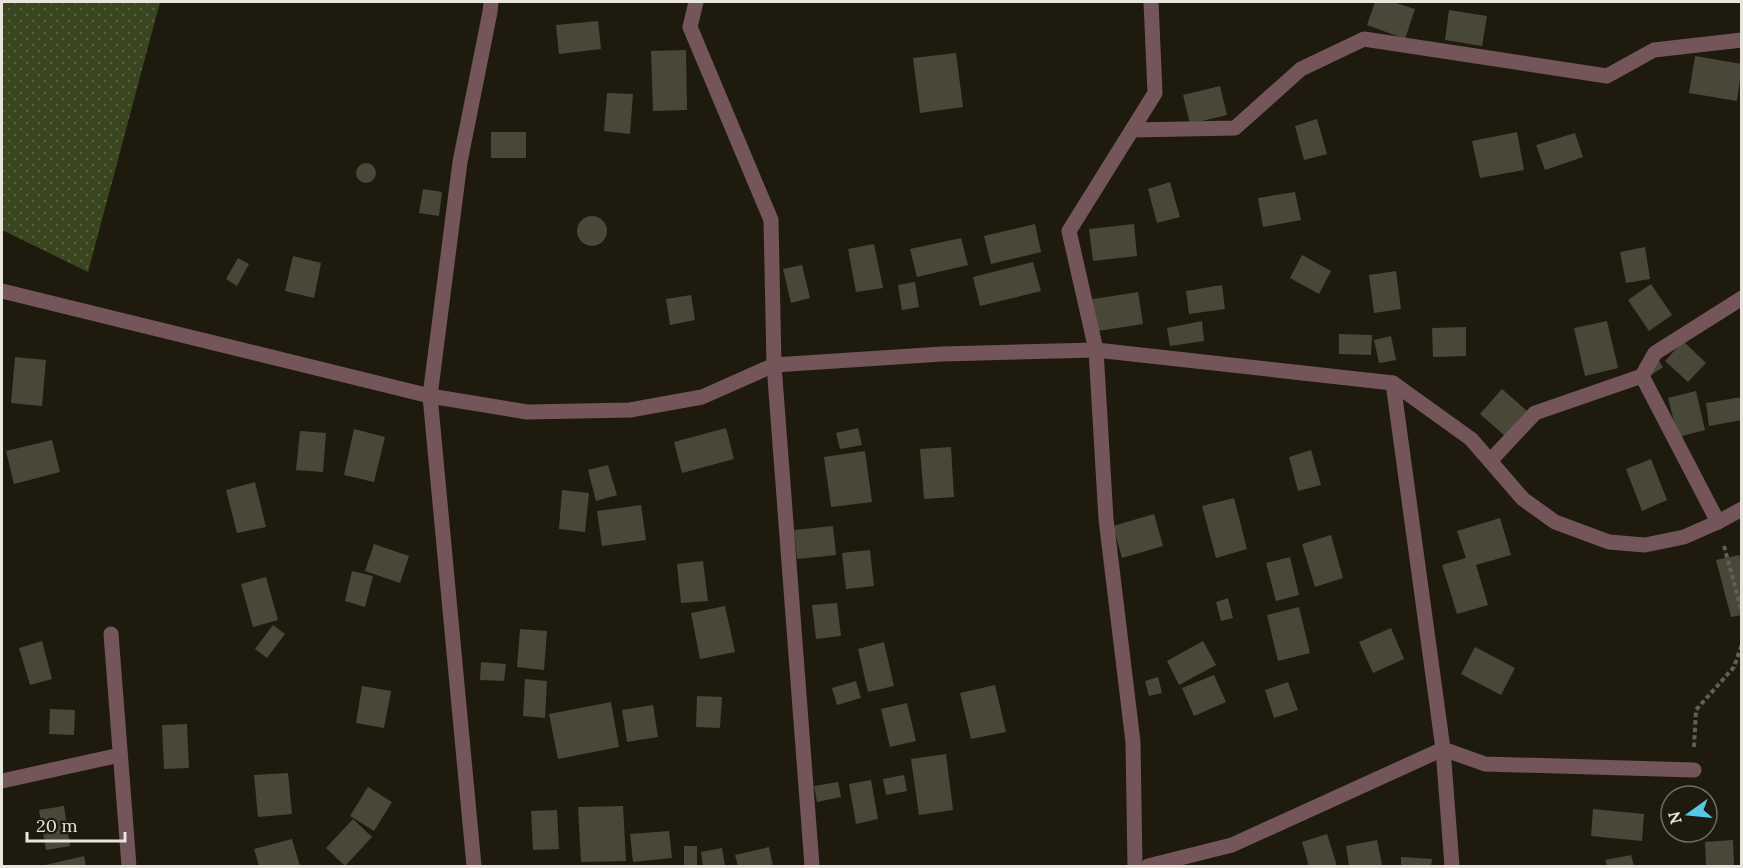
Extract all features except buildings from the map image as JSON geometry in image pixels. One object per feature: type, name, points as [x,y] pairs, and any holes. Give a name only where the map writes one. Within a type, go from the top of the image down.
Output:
[{"type":"street","points":[[474,867],[430,396],[460,162],[491,2]]},
{"type":"street","points":[[696,2],[690,27],[771,220],[774,365],[812,867]]},
{"type":"street","points":[[1135,867],[1132,742],[1106,519],[1096,350],[1069,231],[1155,93],[1150,2]]},
{"type":"street","points":[[1132,130],[1235,128],[1301,69],[1364,39],[1607,76],[1653,50],[1742,40]]},
{"type":"street","points":[[2,291],[430,396],[527,412],[630,410],[702,397],[774,365],[942,354],[1096,350],[1393,383],[1471,439],[1522,499],[1555,522],[1609,542],[1645,545],[1684,537],[1742,509]]},
{"type":"street","points":[[1490,461],[1535,413],[1642,376],[1655,353],[1742,298]]},
{"type":"street","points":[[1642,376],[1718,522]]},
{"type":"street","points":[[1393,383],[1443,749],[1452,867]]},
{"type":"street","points":[[111,634],[129,867]]},
{"type":"street","points":[[1148,867],[1232,845],[1443,749],[1485,764],[1694,770]]},
{"type":"street","points":[[2,781],[120,755]]},
{"type":"path","points":[[1718,522],[1742,612]]},
{"type":"path","points":[[1694,770],[1696,710],[1734,667],[1742,644]]},
{"type":"green space","points":[[2,2],[160,2],[88,272],[2,230]]}]
